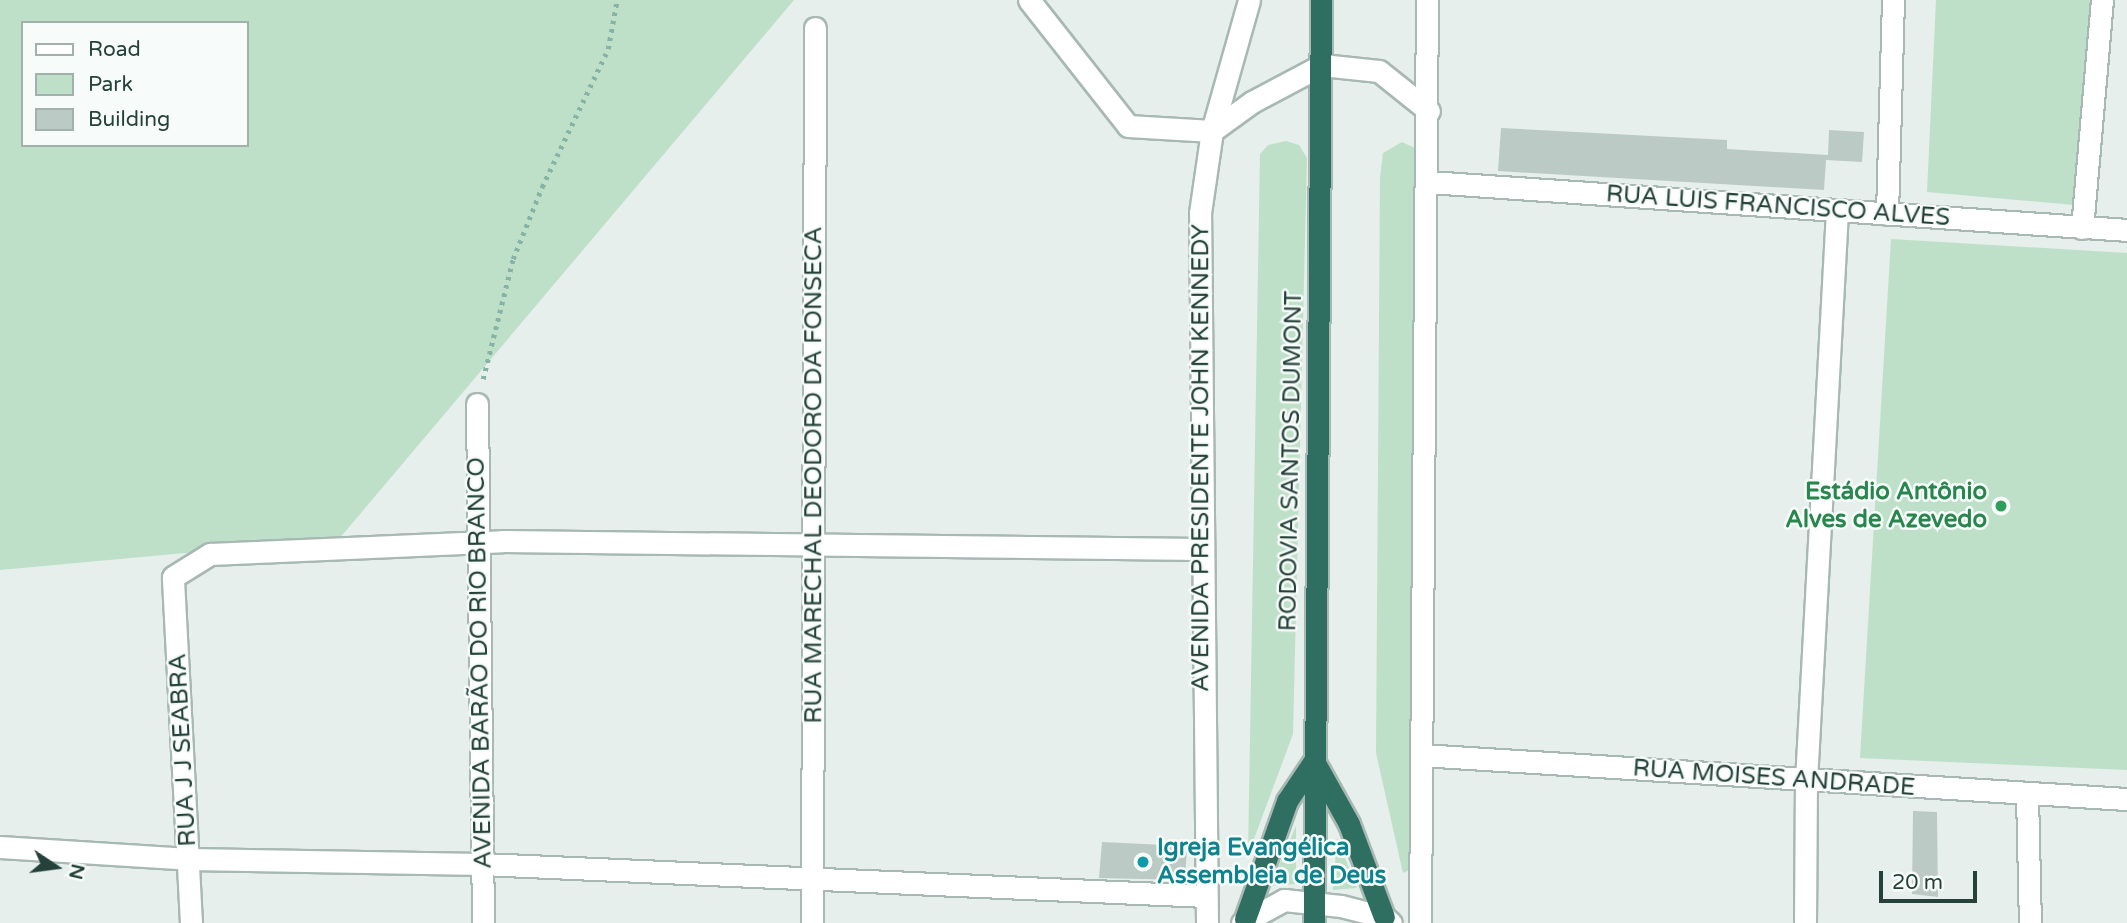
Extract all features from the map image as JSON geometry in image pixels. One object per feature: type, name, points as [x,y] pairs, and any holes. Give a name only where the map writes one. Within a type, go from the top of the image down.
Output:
[{"type":"highway","name":"RODOVIA SANTOS DUMONT","points":[[1314,913],[1321,0]]},
{"type":"highway","points":[[1244,921],[1287,801],[1314,761],[1349,824],[1387,920]]},
{"type":"street","points":[[1028,0],[1128,126],[1212,131],[1252,102],[1322,65],[1379,71],[1429,111]]},
{"type":"street","name":"AVENIDA PRESIDENTE JOHN KENNEDY","points":[[1207,923],[1200,549],[1200,213],[1212,131],[1249,0]]},
{"type":"street","points":[[1420,923],[1429,181],[1427,0]]},
{"type":"street","points":[[1887,214],[1893,0]]},
{"type":"street","points":[[2082,228],[2102,0]]},
{"type":"street","name":"RUA MARECHAL DEODORO DA FONSECA","points":[[811,923],[816,541],[815,28]]},
{"type":"street","name":"RUA LUIS FRANCISCO ALVES","points":[[1429,181],[2127,230]]},
{"type":"street","points":[[1805,923],[1806,781],[1837,211]]},
{"type":"street","name":"AVENIDA BARÃO DO RIO BRANCO","points":[[477,404],[483,923]]},
{"type":"street","points":[[479,544],[816,541],[1200,549]]},
{"type":"street","name":"RUA J J SEABRA","points":[[191,923],[173,577],[210,554],[359,545],[479,544]]},
{"type":"street","name":"RUA MOISES ANDRADE","points":[[1421,755],[2127,799]]},
{"type":"street","points":[[2027,794],[2030,923]]},
{"type":"street","points":[[0,847],[189,859],[482,864],[1206,896]]},
{"type":"street","points":[[1244,921],[1284,900],[1314,913],[1387,920]]},
{"type":"path","points":[[477,404],[513,259],[542,187],[607,49],[617,0]]},
{"type":"green space","points":[[0,0],[794,0],[339,539],[0,570]]},
{"type":"green space","points":[[1936,0],[2099,0],[2086,206],[1927,192]]},
{"type":"green space","points":[[1286,141],[1299,145],[1307,158],[1293,734],[1248,855],[1260,154],[1268,145]]},
{"type":"green space","points":[[1402,142],[1424,152],[1416,867],[1403,873],[1376,753],[1380,178],[1383,153]]},
{"type":"green space","name":"Estádio Antônio Alves de Azevedo","points":[[1891,239],[2127,253],[2127,770],[1860,758]]},
{"type":"green space","points":[[1296,826],[1296,884],[1270,886]]},
{"type":"green space","points":[[1337,838],[1357,888],[1333,890]]},
{"type":"building","points":[[1501,128],[1727,140],[1727,149],[1828,155],[1829,130],[1864,132],[1862,162],[1826,160],[1824,190],[1498,171]]},
{"type":"building","points":[[1913,811],[1937,812],[1938,897],[1912,894]]},
{"type":"building","name":"Igreja Evangélica Assembleia de Deus","points":[[1102,842],[1187,846],[1185,880],[1099,878]]},
{"type":"place","name":"Estádio Antônio Alves de Azevedo","points":[[2001,506]]},
{"type":"place","name":"Igreja Evangélica Assembleia de Deus","points":[[1143,862]]}]
